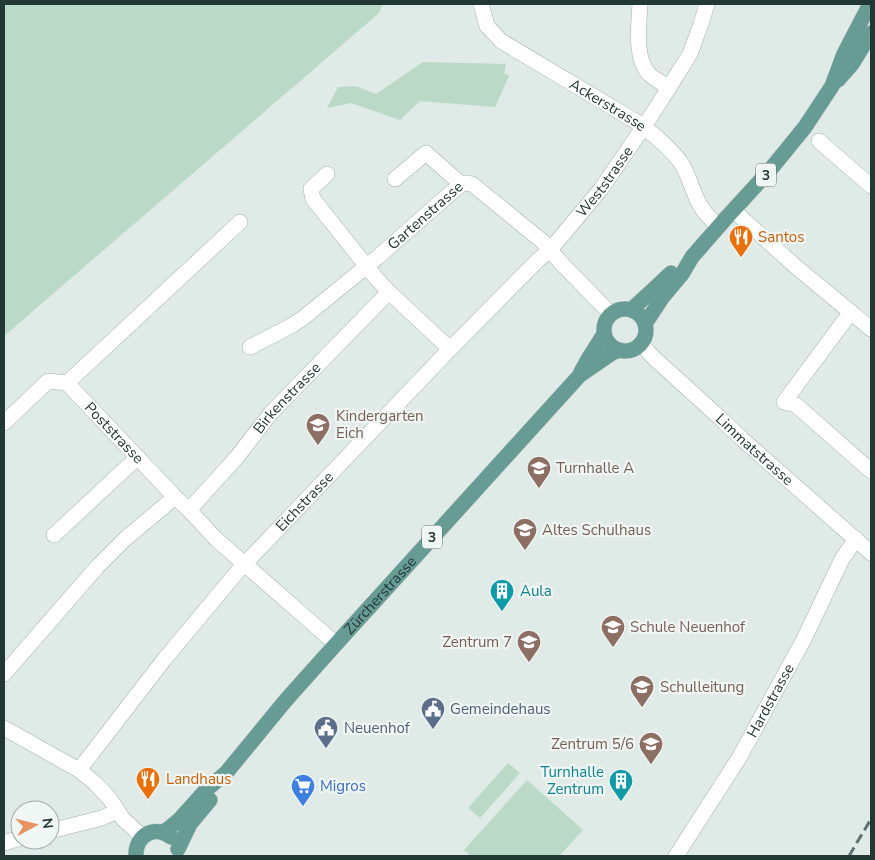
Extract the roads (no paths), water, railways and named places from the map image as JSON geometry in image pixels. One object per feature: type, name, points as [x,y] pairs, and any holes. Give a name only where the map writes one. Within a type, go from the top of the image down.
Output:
[{"type":"main road","name":"3","points":[[832,86],[844,54],[870,4]]},
{"type":"main road","name":"3","points":[[645,324],[655,307],[682,274],[692,257],[770,170],[805,127],[832,86],[852,64],[871,33]]},
{"type":"main road","name":"3","points":[[630,310],[662,283],[675,268],[692,257]]},
{"type":"main road","points":[[620,310],[630,310],[640,315],[645,324],[646,334],[641,344],[631,350],[625,351],[613,348],[604,334],[605,323],[611,314],[620,310]]},
{"type":"main road","name":"Zürcherstrasse","points":[[580,376],[583,367],[604,334]]},
{"type":"main road","name":"Zürcherstrasse","points":[[178,853],[190,824],[212,798],[226,773],[286,700],[580,376],[619,350]]},
{"type":"main road","name":"Zürcherstrasse","points":[[163,832],[179,820],[206,790],[226,773]]},
{"type":"main road","points":[[136,856],[139,842],[143,837],[152,832],[163,832],[172,838],[176,843],[178,853]]},
{"type":"street","name":"Ackerstrasse","points":[[481,4],[487,26],[501,41],[627,116],[643,127],[674,154],[689,177],[707,216],[718,226]]},
{"type":"street","points":[[640,4],[638,37],[640,57],[648,73],[669,88]]},
{"type":"street","name":"Weststrasse","points":[[550,250],[601,189],[669,88],[690,54],[706,4]]},
{"type":"street","points":[[819,140],[871,186]]},
{"type":"street","points":[[395,179],[426,153],[461,184]]},
{"type":"street","points":[[326,174],[311,189],[313,199],[389,292],[450,349]]},
{"type":"street","name":"Gartenstrasse","points":[[250,347],[303,318],[461,184],[472,184],[535,234],[611,314]]},
{"type":"street","points":[[733,210],[795,266],[871,330]]},
{"type":"street","points":[[4,423],[48,381],[67,383],[240,222]]},
{"type":"street","name":"Eichstrasse","points":[[79,770],[162,662],[244,564],[450,349],[550,250]]},
{"type":"street","name":"Birkenstrasse","points":[[189,510],[237,457],[271,414],[389,292]]},
{"type":"street","points":[[851,312],[784,402],[796,405],[871,471]]},
{"type":"street","name":"Limmatstrasse","points":[[641,344],[742,439],[871,552]]},
{"type":"street","name":"Poststrasse","points":[[67,383],[216,538],[336,644]]},
{"type":"street","points":[[54,535],[138,457]]},
{"type":"street","points":[[4,674],[97,567],[125,539],[175,497]]},
{"type":"street","name":"Hardstrasse","points":[[676,856],[739,758],[804,639],[842,559],[856,539]]},
{"type":"street","points":[[4,728],[79,770],[95,783],[123,819],[143,837]]},
{"type":"street","points":[[60,828],[102,818],[117,811]]},
{"type":"railway","points":[[849,856],[871,819]]},
{"type":"place","name":"Santos","points":[[741,258]]},
{"type":"place","name":"Kindergarten Eich","points":[[318,446]]},
{"type":"place","name":"Turnhalle A","points":[[539,489]]},
{"type":"place","name":"Altes Schulhaus","points":[[525,551]]},
{"type":"place","name":"Aula","points":[[502,612]]},
{"type":"place","name":"Schule Neuenhof","points":[[613,648]]},
{"type":"place","name":"Zentrum 7","points":[[529,663]]},
{"type":"place","name":"Schulleitung","points":[[642,708]]},
{"type":"place","name":"Gemeindehaus","points":[[433,730]]},
{"type":"place","name":"Neuenhof","points":[[326,749]]},
{"type":"place","name":"Zentrum 5/6","points":[[651,765]]},
{"type":"place","name":"Landhaus","points":[[148,800]]},
{"type":"place","name":"Turnhalle Zentrum","points":[[621,802]]},
{"type":"place","name":"Migros","points":[[303,807]]}]
